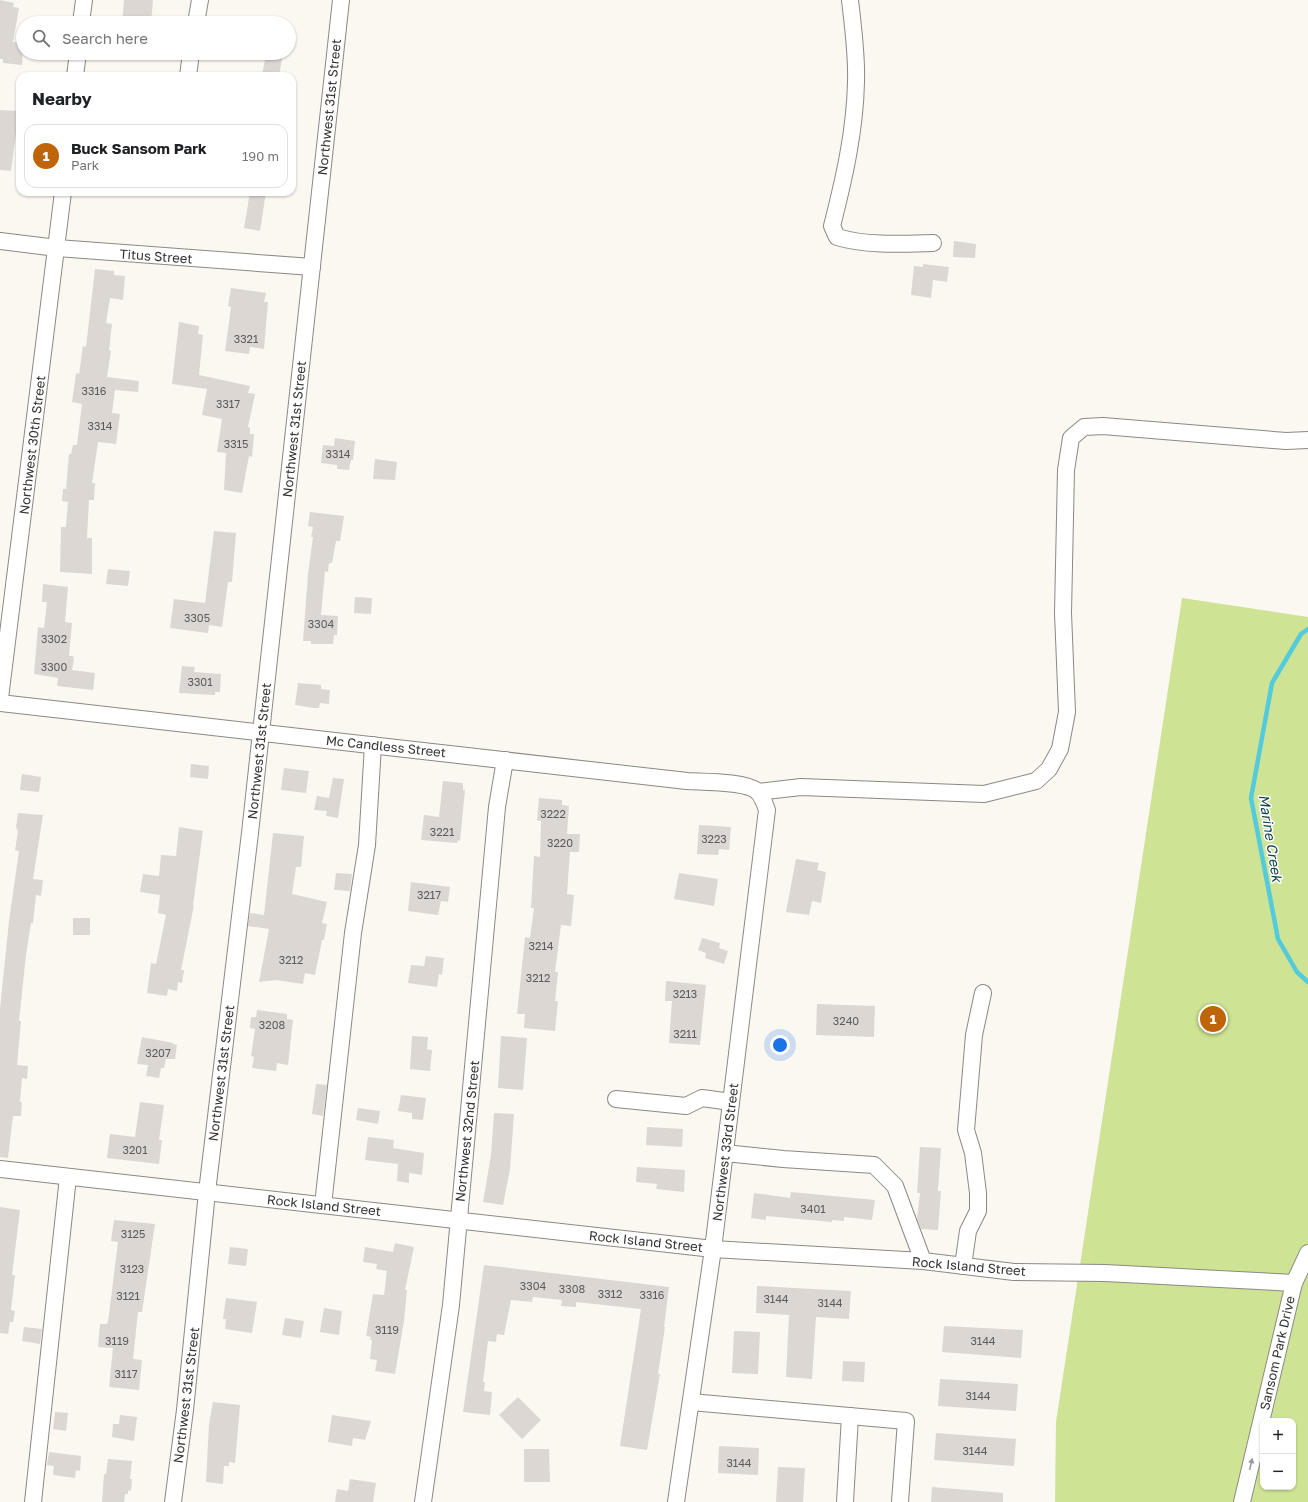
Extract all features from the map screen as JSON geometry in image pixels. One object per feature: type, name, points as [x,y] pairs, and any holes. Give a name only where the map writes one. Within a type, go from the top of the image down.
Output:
[{"type":"street","points":[[82,16],[84,0]]},
{"type":"street","points":[[197,16],[200,0]]},
{"type":"street","name":"Northwest 31st Street","points":[[173,1502],[185,1410],[207,1192],[312,267],[340,0]]},
{"type":"street","points":[[850,0],[856,82],[851,138],[843,187],[832,226],[833,231],[837,237],[866,242],[900,244],[933,243]]},
{"type":"street","points":[[76,72],[77,60]]},
{"type":"street","points":[[189,72],[191,60]]},
{"type":"street","name":"Northwest 30th Street","points":[[0,698],[63,196]]},
{"type":"street","name":"Titus Street","points":[[0,241],[57,248],[312,267]]},
{"type":"street","points":[[761,797],[801,787],[984,794],[1036,781],[1049,769],[1060,749],[1066,712],[1063,613],[1066,470],[1071,438],[1084,427],[1104,426],[1286,441],[1308,440]]},
{"type":"street","name":"Mc Candless Street","points":[[0,703],[749,786],[761,797]]},
{"type":"street","points":[[323,1205],[353,933],[367,845],[373,745]]},
{"type":"street","name":"Northwest 32nd Street","points":[[423,1502],[451,1305],[497,807],[505,760]]},
{"type":"street","name":"Northwest 33rd Street","points":[[676,1502],[714,1249],[732,1102],[767,810],[761,797]]},
{"type":"street","points":[[963,1266],[968,1231],[978,1210],[978,1193],[973,1153],[966,1130],[974,1035],[983,994]]},
{"type":"street","points":[[616,1099],[686,1106],[702,1098],[732,1102]]},
{"type":"street","points":[[725,1153],[783,1160],[874,1165],[895,1186],[923,1261]]},
{"type":"street","name":"Rock Island Street","points":[[0,1169],[714,1249],[923,1261],[1014,1272],[1099,1273],[1294,1283]]},
{"type":"street","points":[[33,1502],[68,1177]]},
{"type":"street","name":"Sansom Park Drive","points":[[1242,1502],[1294,1283],[1308,1253]]},
{"type":"street","points":[[691,1402],[906,1421],[900,1502]]},
{"type":"street","points":[[845,1502],[850,1416]]},
{"type":"green space","points":[[1182,598],[1308,617],[1308,1502],[1055,1502],[1056,1422]]},
{"type":"building","points":[[0,0],[14,3],[13,7],[19,8],[18,16],[16,16],[13,42],[16,42],[16,60],[22,60],[22,65],[3,63],[3,59],[0,59]]},
{"type":"building","points":[[124,0],[153,0],[152,16],[123,16]]},
{"type":"building","points":[[265,60],[282,60],[280,72],[263,72]]},
{"type":"building","points":[[0,110],[16,111],[16,133],[11,171],[0,170]]},
{"type":"building","points":[[249,196],[265,196],[260,231],[244,228]]},
{"type":"building","points":[[954,241],[976,244],[975,258],[953,257]]},
{"type":"building","points":[[923,264],[949,267],[947,282],[933,280],[931,298],[911,295],[914,266],[923,267]]},
{"type":"building","points":[[95,269],[114,271],[114,275],[125,276],[123,300],[110,298],[106,323],[112,324],[109,350],[111,351],[107,377],[139,381],[138,392],[115,390],[112,413],[120,414],[116,444],[98,442],[92,483],[95,483],[94,500],[89,500],[87,538],[92,538],[92,574],[60,572],[61,527],[66,527],[68,502],[62,501],[63,489],[66,489],[69,454],[71,454],[73,445],[77,445],[82,404],[72,402],[76,373],[79,374],[83,346],[86,347]]},
{"type":"building","points":[[231,288],[266,293],[264,302],[268,302],[264,349],[250,347],[249,354],[225,351],[231,307],[228,306]]},
{"type":"building","points":[[179,322],[199,326],[198,334],[203,335],[199,375],[250,386],[248,393],[255,394],[248,427],[250,427],[250,434],[254,434],[252,457],[249,456],[242,493],[224,490],[226,453],[217,452],[222,419],[202,415],[207,389],[172,384]]},
{"type":"building","points":[[335,438],[355,441],[353,460],[351,460],[349,470],[337,469],[337,465],[321,463],[323,445],[334,446]]},
{"type":"building","points":[[375,459],[397,462],[395,480],[373,479]]},
{"type":"building","points":[[310,512],[344,516],[340,541],[336,541],[332,563],[329,563],[328,572],[325,571],[321,615],[338,616],[337,635],[334,635],[333,644],[311,644],[311,641],[303,641],[308,574],[313,537],[311,537],[313,527],[308,526]]},
{"type":"building","points":[[214,531],[236,533],[232,582],[228,582],[222,627],[209,625],[208,633],[170,628],[174,599],[205,603]]},
{"type":"building","points":[[108,569],[130,571],[128,586],[106,584]]},
{"type":"building","points":[[43,584],[68,587],[65,622],[72,623],[69,656],[73,656],[74,659],[72,670],[95,673],[93,690],[57,686],[58,678],[34,674],[38,627],[44,628],[47,602],[42,602]]},
{"type":"building","points":[[355,597],[372,598],[371,614],[354,613]]},
{"type":"building","points":[[182,666],[195,667],[194,672],[221,674],[220,692],[215,692],[215,695],[179,693]]},
{"type":"building","points":[[298,683],[321,685],[321,689],[330,690],[329,704],[320,703],[319,708],[295,705]]},
{"type":"building","points":[[191,764],[209,766],[208,779],[190,777]]},
{"type":"building","points":[[284,768],[309,771],[306,793],[281,790]]},
{"type":"building","points":[[22,774],[41,777],[39,792],[20,790]]},
{"type":"building","points":[[333,778],[344,779],[338,818],[326,816],[327,811],[314,810],[317,796],[329,798]]},
{"type":"building","points":[[443,781],[463,783],[463,790],[465,790],[460,841],[458,840],[457,843],[421,840],[424,815],[439,817]]},
{"type":"building","points":[[539,798],[562,800],[562,805],[569,806],[567,834],[580,834],[579,852],[570,852],[567,894],[574,895],[571,926],[561,925],[555,972],[558,972],[555,1001],[558,1001],[555,1031],[524,1028],[525,1014],[517,1014],[525,937],[530,938],[534,908],[531,908],[534,856],[540,857],[541,821],[537,820]]},
{"type":"building","points":[[18,813],[43,815],[33,879],[43,880],[41,896],[36,895],[33,923],[31,923],[19,1021],[21,1021],[17,1065],[28,1066],[27,1079],[22,1078],[20,1102],[22,1102],[21,1116],[13,1116],[8,1158],[0,1157],[0,1009],[9,921],[19,851],[15,850],[18,832],[16,827]]},
{"type":"building","points":[[699,825],[731,827],[729,850],[719,849],[718,855],[697,854]]},
{"type":"building","points":[[179,827],[203,831],[194,905],[181,970],[184,970],[182,983],[178,982],[177,991],[168,989],[167,996],[147,993],[151,963],[156,964],[166,915],[158,913],[160,895],[140,892],[143,874],[159,876],[161,855],[176,856]]},
{"type":"building","points":[[273,833],[304,836],[301,867],[296,867],[292,894],[327,902],[322,923],[327,924],[324,940],[322,940],[315,975],[305,973],[303,984],[276,980],[259,982],[269,929],[248,926],[250,913],[264,915]]},
{"type":"building","points":[[796,859],[819,863],[817,870],[826,872],[821,903],[812,901],[809,915],[786,912]]},
{"type":"building","points":[[336,873],[352,874],[350,891],[334,890]]},
{"type":"building","points":[[679,873],[718,879],[714,906],[674,899]]},
{"type":"building","points":[[411,882],[450,887],[448,902],[441,901],[438,915],[408,911]]},
{"type":"building","points":[[73,918],[90,918],[90,935],[73,935]]},
{"type":"building","points":[[702,938],[720,943],[719,948],[728,951],[724,964],[705,958],[706,953],[698,950]]},
{"type":"building","points":[[426,956],[444,958],[442,975],[439,974],[437,987],[408,983],[411,965],[424,966]]},
{"type":"building","points":[[666,981],[706,985],[700,1045],[669,1043],[672,1001],[665,1001]]},
{"type":"building","points":[[817,1004],[875,1006],[874,1037],[816,1035]]},
{"type":"building","points":[[257,1010],[287,1014],[287,1019],[293,1020],[288,1065],[277,1063],[276,1071],[252,1068],[254,1057],[251,1056],[255,1029],[250,1028],[251,1017],[256,1017]]},
{"type":"building","points":[[412,1036],[428,1037],[427,1049],[432,1050],[430,1071],[410,1069]]},
{"type":"building","points":[[501,1036],[527,1038],[523,1090],[498,1088]]},
{"type":"building","points":[[142,1037],[177,1045],[175,1059],[166,1059],[164,1068],[161,1068],[159,1078],[146,1076],[148,1065],[137,1064]]},
{"type":"building","points":[[316,1084],[327,1085],[323,1116],[312,1114]]},
{"type":"building","points":[[401,1095],[426,1098],[423,1120],[412,1119],[412,1113],[398,1111]]},
{"type":"building","points":[[140,1102],[164,1105],[159,1140],[162,1140],[159,1164],[107,1158],[110,1134],[135,1137]]},
{"type":"building","points":[[358,1108],[380,1111],[378,1124],[356,1120]]},
{"type":"building","points":[[494,1113],[514,1114],[510,1169],[503,1205],[483,1202],[491,1155]]},
{"type":"building","points":[[647,1127],[683,1129],[682,1147],[646,1145]]},
{"type":"building","points":[[368,1137],[394,1140],[393,1148],[424,1153],[422,1175],[409,1173],[409,1183],[397,1181],[398,1164],[365,1160]]},
{"type":"building","points":[[920,1147],[941,1148],[938,1191],[941,1191],[938,1230],[921,1229],[917,1219],[920,1193],[917,1193]]},
{"type":"building","points":[[637,1167],[685,1170],[684,1192],[656,1189],[657,1184],[636,1182]]},
{"type":"building","points":[[791,1192],[875,1200],[872,1220],[844,1217],[844,1221],[832,1220],[832,1222],[766,1216],[766,1220],[751,1218],[754,1193],[790,1198]]},
{"type":"building","points":[[0,1207],[20,1210],[12,1275],[15,1275],[11,1310],[15,1311],[13,1322],[10,1322],[8,1334],[0,1333]]},
{"type":"building","points":[[114,1220],[155,1224],[142,1312],[138,1312],[133,1359],[142,1360],[139,1390],[109,1387],[113,1348],[98,1347],[100,1324],[106,1324],[108,1322],[118,1242],[111,1241]]},
{"type":"building","points":[[395,1243],[414,1247],[405,1290],[407,1290],[404,1321],[395,1374],[375,1371],[377,1360],[370,1359],[372,1340],[370,1340],[371,1337],[366,1336],[373,1294],[384,1295],[387,1271],[376,1269],[377,1264],[363,1262],[365,1247],[393,1252]]},
{"type":"building","points":[[230,1247],[248,1249],[246,1266],[228,1264]]},
{"type":"building","points":[[484,1265],[669,1287],[658,1374],[660,1374],[647,1450],[620,1446],[641,1309],[576,1302],[576,1307],[561,1306],[562,1300],[533,1297],[532,1302],[511,1300],[504,1335],[497,1334],[496,1342],[488,1341],[483,1382],[485,1382],[484,1391],[492,1392],[490,1415],[463,1412]]},
{"type":"building","points":[[757,1286],[851,1291],[849,1319],[816,1317],[812,1379],[786,1377],[789,1315],[756,1313]]},
{"type":"building","points":[[226,1298],[257,1302],[252,1333],[225,1329],[226,1319],[223,1319]]},
{"type":"building","points":[[324,1308],[342,1311],[339,1335],[320,1332]]},
{"type":"building","points":[[285,1318],[304,1321],[301,1338],[282,1335]]},
{"type":"building","points":[[944,1326],[1023,1330],[1021,1358],[942,1352]]},
{"type":"building","points":[[24,1327],[42,1329],[40,1344],[22,1341]]},
{"type":"building","points":[[734,1331],[760,1332],[758,1374],[732,1373]]},
{"type":"building","points":[[843,1361],[865,1362],[864,1382],[842,1381]]},
{"type":"building","points":[[940,1379],[1018,1384],[1016,1411],[938,1406]]},
{"type":"building","points":[[518,1397],[541,1420],[522,1439],[499,1415]]},
{"type":"building","points":[[213,1402],[240,1405],[235,1463],[229,1462],[229,1466],[224,1466],[223,1484],[206,1482],[209,1424]]},
{"type":"building","points":[[55,1412],[68,1413],[66,1431],[53,1429]]},
{"type":"building","points":[[120,1415],[137,1417],[134,1441],[112,1437],[113,1424],[119,1424]]},
{"type":"building","points":[[332,1415],[371,1421],[365,1440],[353,1438],[352,1446],[328,1442]]},
{"type":"building","points":[[936,1433],[1016,1439],[1014,1466],[934,1460]]},
{"type":"building","points":[[719,1446],[759,1448],[758,1475],[718,1473]]},
{"type":"building","points":[[524,1449],[549,1449],[550,1482],[524,1482]]},
{"type":"building","points":[[49,1452],[81,1456],[80,1471],[76,1470],[75,1478],[53,1475],[54,1466],[47,1465]]},
{"type":"building","points":[[108,1459],[132,1461],[130,1479],[132,1479],[131,1491],[128,1490],[128,1494],[125,1494],[124,1502],[102,1502],[104,1474],[106,1474]]},
{"type":"building","points":[[778,1467],[805,1468],[803,1502],[776,1502]]},
{"type":"building","points":[[350,1479],[376,1483],[373,1502],[335,1502],[337,1489],[348,1491]]},
{"type":"building","points":[[932,1487],[1003,1493],[1003,1502],[931,1502]]},
{"type":"waterway","name":"Marine Creek","points":[[1308,629],[1301,634],[1272,683],[1251,798],[1278,939],[1297,972],[1308,982]]},
{"type":"place","name":"Buck Sansom Park","points":[[1213,1019]]}]
